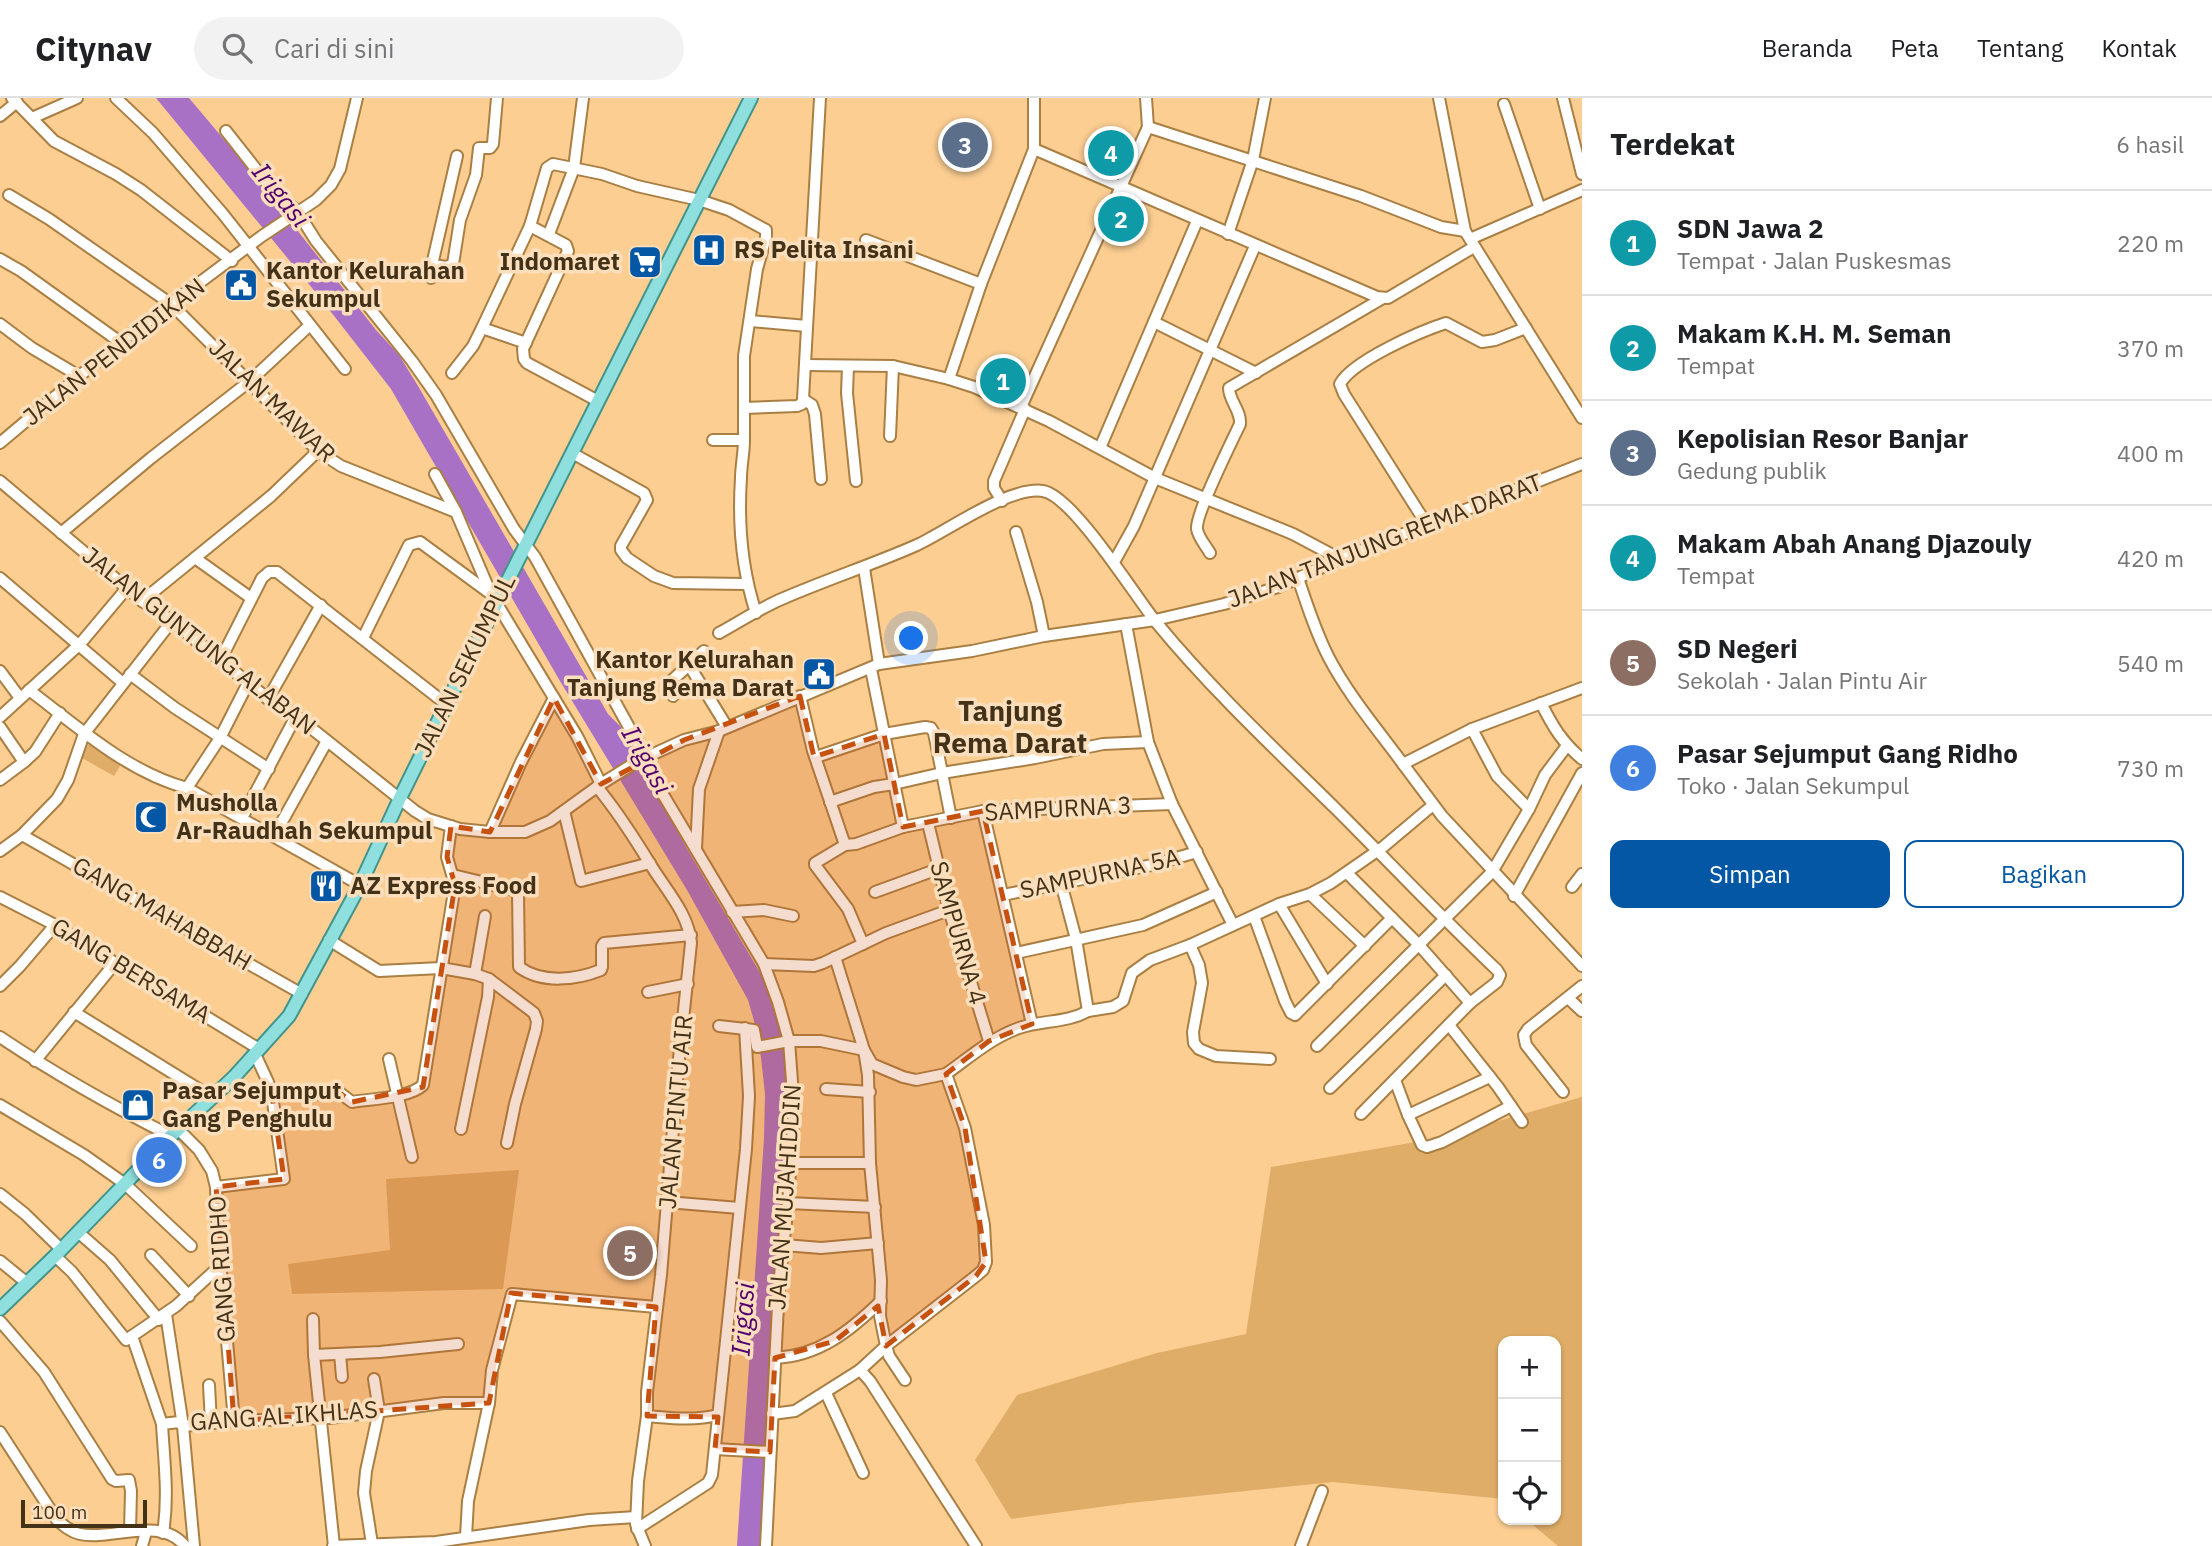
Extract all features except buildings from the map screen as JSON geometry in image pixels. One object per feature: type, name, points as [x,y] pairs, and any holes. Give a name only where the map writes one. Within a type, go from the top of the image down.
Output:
[{"type":"main road","name":"JALAN SEKUMPUL","points":[[0,1309],[174,1133],[213,1098],[289,1016],[360,885],[497,596],[523,550],[751,98]]},
{"type":"street","points":[[32,118],[77,98]]},
{"type":"street","points":[[116,98],[153,133],[250,247],[345,369]]},
{"type":"street","name":"JALAN PENDIDIKAN","points":[[2,439],[120,342],[262,236],[316,200],[331,185],[340,169],[357,98]]},
{"type":"street","points":[[432,265],[447,267],[453,264],[460,220],[476,175],[479,148],[492,147],[497,98]]},
{"type":"street","points":[[549,234],[574,167],[583,98]]},
{"type":"street","points":[[744,408],[802,404],[820,98]]},
{"type":"street","points":[[949,379],[981,284],[1034,149],[1034,98]]},
{"type":"street","points":[[1002,500],[994,488],[994,481],[1023,408],[1148,127],[1146,98]]},
{"type":"street","points":[[1228,234],[1253,160],[1265,98]]},
{"type":"street","points":[[1439,98],[1470,239],[1582,418]]},
{"type":"street","points":[[1563,98],[1582,174]]},
{"type":"street","points":[[0,116],[15,100],[54,141],[141,190],[232,261]]},
{"type":"street","points":[[1504,104],[1540,209]]},
{"type":"street","points":[[1148,127],[1361,196],[1470,239]]},
{"type":"street","name":"JALAN MUJAHIDDIN","points":[[226,131],[412,361],[436,395],[514,529],[523,550],[542,569],[642,759],[764,964],[778,1002],[794,1085],[791,1163],[767,1452],[766,1546]]},
{"type":"street","points":[[1034,149],[1255,246],[1383,298]]},
{"type":"street","points":[[431,278],[457,156]]},
{"type":"street","points":[[453,373],[473,346],[482,328],[530,226],[547,168],[553,164],[574,167],[637,186],[699,200],[729,210],[762,228],[767,233],[757,269],[744,356],[744,440],[740,501],[746,584],[756,613]]},
{"type":"street","points":[[1210,553],[1197,531],[1206,499],[1240,424],[1240,415],[1228,393],[1229,388],[1383,298],[1388,298],[1470,239],[1582,190]]},
{"type":"street","name":"JALAN MAWAR","points":[[9,195],[49,219],[171,304],[250,381],[278,414],[318,451],[352,471],[456,512]]},
{"type":"street","points":[[1100,448],[1197,221]]},
{"type":"street","points":[[530,226],[566,245],[568,254],[522,354],[527,363],[598,401]]},
{"type":"street","points":[[866,240],[981,284]]},
{"type":"street","points":[[1114,562],[1135,526],[1255,246]]},
{"type":"street","points":[[0,259],[120,342]]},
{"type":"street","points":[[751,321],[807,326]]},
{"type":"street","points":[[1154,323],[1256,373]]},
{"type":"street","points":[[1427,525],[1340,384],[1345,376],[1358,366],[1417,332],[1439,325],[1446,323],[1482,342],[1526,328]]},
{"type":"street","points":[[0,324],[32,348],[79,376]]},
{"type":"street","points":[[61,533],[250,381],[310,325]]},
{"type":"street","points":[[482,328],[526,343]]},
{"type":"street","points":[[805,365],[892,366],[949,379],[1023,408],[1155,478],[1293,534],[1340,559]]},
{"type":"street","points":[[848,366],[848,404],[856,481]]},
{"type":"street","points":[[890,436],[892,366]]},
{"type":"street","points":[[803,399],[812,405],[815,414],[821,479]]},
{"type":"street","points":[[713,440],[744,440]]},
{"type":"street","points":[[142,601],[271,496],[318,451]]},
{"type":"street","points":[[572,453],[644,493],[647,500],[621,546],[626,558],[654,576],[673,583],[746,584]]},
{"type":"street","name":"JALAN TANJUNG REMA DARAT","points":[[400,798],[428,819],[451,826],[490,832],[525,832],[537,828],[642,759],[684,740],[723,729],[875,666],[972,651],[1044,636],[1155,620],[1252,596],[1582,464]]},
{"type":"street","points":[[435,474],[497,596]]},
{"type":"street","name":"JALAN GUNTUNG ALABAN","points":[[0,481],[142,601],[173,621],[268,699],[296,716],[400,798]]},
{"type":"street","points":[[719,633],[783,598],[919,544],[1002,500],[1031,491],[1055,495],[1114,562],[1155,620],[1233,707],[1499,972],[1497,982],[1470,1003],[1361,1114]]},
{"type":"street","points":[[1016,532],[1037,601],[1044,636]]},
{"type":"street","points":[[363,638],[409,545],[420,542],[497,596]]},
{"type":"street","points":[[195,558],[251,598]]},
{"type":"street","points":[[864,568],[884,734],[903,827]]},
{"type":"street","points":[[220,661],[262,578],[272,571],[321,605],[446,704]]},
{"type":"street","points":[[0,578],[52,624],[127,678],[269,769]]},
{"type":"street","points":[[1298,578],[1329,659],[1349,691],[1433,805],[1492,872],[1582,966]]},
{"type":"street","points":[[0,717],[80,644],[127,588]]},
{"type":"street","name":"JALAN PINTU AIR","points":[[497,596],[577,736],[601,784],[670,893],[689,927],[691,936],[636,1517],[637,1529],[645,1546]]},
{"type":"street","points":[[268,699],[321,605]]},
{"type":"street","points":[[0,851],[22,835],[57,799],[68,780],[84,734],[173,621]]},
{"type":"street","points":[[1126,624],[1148,742],[1172,804],[1233,925]]},
{"type":"street","points":[[673,696],[667,685],[704,651]]},
{"type":"street","points":[[689,665],[723,729],[699,789],[696,852]]},
{"type":"street","points":[[0,671],[20,698]]},
{"type":"street","points":[[187,788],[220,738],[248,683]]},
{"type":"street","points":[[1403,764],[1472,729],[1582,688]]},
{"type":"street","points":[[29,690],[84,734],[170,783],[187,788],[242,818],[360,885]]},
{"type":"street","points":[[800,696],[816,757],[845,845]]},
{"type":"street","points":[[490,832],[521,762],[554,698]]},
{"type":"street","points":[[1541,703],[1566,747],[1582,759]]},
{"type":"street","points":[[0,780],[35,752],[60,713]]},
{"type":"street","points":[[242,818],[296,716]]},
{"type":"street","points":[[0,727],[24,762]]},
{"type":"street","points":[[816,757],[884,734],[931,728],[951,818]]},
{"type":"street","points":[[1472,729],[1497,776],[1529,809]]},
{"type":"street","points":[[274,836],[327,741]]},
{"type":"street","points":[[830,802],[874,787],[942,773],[1103,744],[1148,742]]},
{"type":"street","points":[[1317,1046],[1492,872],[1529,809],[1545,775],[1566,747]]},
{"type":"street","points":[[1514,895],[1582,773]]},
{"type":"street","name":"SAMPURNA 3","points":[[863,944],[848,909],[815,866],[822,858],[845,845],[856,844],[903,827],[996,808],[1172,804]]},
{"type":"street","points":[[864,1050],[872,1065],[916,1080],[946,1074],[989,1041],[1032,1024],[1074,1018],[1118,1005],[1126,996],[1132,973],[1150,960],[1190,945],[1279,904],[1310,894],[1347,873],[1433,805]]},
{"type":"street","points":[[564,811],[581,881],[650,863]]},
{"type":"street","points":[[983,811],[1032,1024]]},
{"type":"street","name":"SAMPURNA 4","points":[[928,823],[949,910],[989,1041]]},
{"type":"street","points":[[272,1095],[340,1093],[352,1101],[398,1096],[418,1090],[423,1085],[455,884],[447,858],[451,826]]},
{"type":"street","name":"GANG MAHABBAH","points":[[22,835],[302,994]]},
{"type":"street","name":"SAMPURNA 5A","points":[[1003,895],[1152,865],[1197,852]]},
{"type":"street","points":[[875,892],[938,869]]},
{"type":"street","points":[[1347,873],[1419,945],[1470,1003]]},
{"type":"street","points":[[1572,887],[1582,874]]},
{"type":"street","points":[[453,875],[518,891],[519,967],[538,975],[575,978],[601,970],[604,943],[691,936]]},
{"type":"street","points":[[1061,883],[1076,939],[1088,1012]]},
{"type":"street","points":[[1016,953],[1143,925],[1217,892]]},
{"type":"street","points":[[1310,894],[1364,946]]},
{"type":"street","name":"GANG BERSAMA","points":[[0,897],[55,925],[257,1051]]},
{"type":"street","points":[[1279,904],[1327,984]]},
{"type":"street","points":[[732,912],[764,910],[793,916]]},
{"type":"street","points":[[764,964],[814,966],[887,933],[949,910]]},
{"type":"street","points":[[475,974],[485,916]]},
{"type":"street","points":[[1254,916],[1291,1013],[1297,1014],[1392,918]]},
{"type":"street","points":[[0,986],[55,925]]},
{"type":"street","points":[[329,940],[379,971],[441,968],[475,974],[489,979],[534,1013],[537,1021],[507,1143]]},
{"type":"street","points":[[1190,945],[1199,965],[1202,983],[1193,1032],[1194,1044],[1216,1056],[1270,1059]]},
{"type":"street","points":[[835,957],[864,1050],[870,1092],[870,1163],[878,1242],[880,1316],[889,1356],[905,1380]]},
{"type":"street","points":[[35,1061],[115,964]]},
{"type":"street","points":[[1330,1088],[1446,975]]},
{"type":"street","points":[[461,1129],[488,997],[489,979]]},
{"type":"street","points":[[648,992],[688,984]]},
{"type":"street","points":[[1563,1092],[1526,1045],[1524,1035],[1582,986]]},
{"type":"street","points":[[1568,998],[1582,1011]]},
{"type":"street","points":[[74,1012],[213,1098]]},
{"type":"street","points":[[1449,1025],[1522,1122]]},
{"type":"street","points":[[719,1026],[754,1030],[757,1048],[821,1041],[864,1050]]},
{"type":"street","points":[[637,1529],[708,1483],[712,1475],[746,1149],[749,1096],[745,1028]]},
{"type":"street","points":[[0,1037],[116,1109],[174,1133]]},
{"type":"street","points":[[216,1187],[284,1179],[272,1095],[257,1051]]},
{"type":"street","points":[[390,1059],[412,1157]]},
{"type":"street","points":[[772,1413],[795,1411],[860,1370],[886,1346],[983,1270],[986,1262],[984,1225],[965,1128],[946,1074]]},
{"type":"street","points":[[1408,1115],[1490,1077]]},
{"type":"street","points":[[1395,1080],[1422,1145],[1427,1147],[1511,1106]]},
{"type":"street","points":[[825,1089],[870,1092]]},
{"type":"street","points":[[0,1105],[84,1155],[125,1184],[191,1246]]},
{"type":"street","name":"GANG RIDHO","points":[[174,1133],[199,1150],[212,1171],[216,1187],[234,1421]]},
{"type":"street","points":[[791,1163],[870,1163]]},
{"type":"street","points":[[0,1194],[25,1214],[126,1340],[189,1296],[221,1265]]},
{"type":"street","points":[[667,1202],[738,1208]]},
{"type":"street","points":[[788,1203],[875,1207]]},
{"type":"street","points":[[0,1432],[57,1520],[66,1528],[79,1534],[130,1531],[173,1535],[181,1542],[193,1540],[183,1426],[162,1317],[110,1260],[78,1232]]},
{"type":"street","points":[[783,1245],[821,1248],[878,1242]]},
{"type":"street","points":[[151,1255],[189,1296]]},
{"type":"street","points":[[0,1261],[27,1283]]},
{"type":"street","points":[[466,1537],[468,1501],[489,1403],[492,1370],[512,1294],[656,1307]]},
{"type":"street","points":[[775,1358],[792,1357],[835,1340],[881,1301]]},
{"type":"street","points":[[313,1319],[314,1355],[333,1546],[436,1542],[589,1520],[636,1517]]},
{"type":"street","points":[[0,1321],[33,1356],[112,1479],[129,1480],[130,1531]]},
{"type":"street","name":"GANG AL IKHLAS","points":[[132,1336],[162,1424],[178,1422],[183,1426],[234,1421],[329,1418],[444,1402],[489,1403]]},
{"type":"street","points":[[314,1355],[458,1344]]},
{"type":"street","points":[[340,1354],[342,1377]]},
{"type":"street","points":[[860,1370],[870,1381],[976,1546]]},
{"type":"street","points":[[372,1544],[364,1493],[379,1411],[374,1380]]},
{"type":"street","points":[[209,1385],[211,1423]]},
{"type":"street","points":[[826,1393],[863,1473]]},
{"type":"street","points":[[647,1416],[681,1419],[718,1415]]},
{"type":"street","points":[[162,1424],[166,1483],[163,1533]]},
{"type":"street","points":[[715,1449],[767,1452]]},
{"type":"street","points":[[1301,1546],[1322,1491]]},
{"type":"street","points":[[142,1546],[146,1532]]},
{"type":"highlighted area","points":[[800,696],[814,757],[884,734],[903,827],[983,811],[1032,1024],[989,1041],[946,1074],[965,1128],[986,1262],[976,1276],[886,1346],[878,1306],[835,1341],[775,1358],[770,1452],[715,1449],[718,1417],[647,1416],[656,1307],[511,1293],[489,1403],[234,1421],[216,1187],[284,1179],[272,1095],[340,1093],[352,1102],[423,1087],[455,885],[447,857],[451,826],[490,832],[554,698],[601,784],[684,740]]},
{"type":"shaded area","points":[[156,98],[189,98],[399,355],[608,714],[620,726],[686,847],[771,991],[785,1034],[791,1094],[763,1546],[737,1546],[765,1094],[756,1028],[748,1000],[687,890],[560,681],[391,389],[317,294]]},
{"type":"shaded area","points":[[92,744],[123,761],[114,776],[82,758],[88,745]]},
{"type":"shaded area","points":[[1582,1097],[1582,1546],[1558,1546],[1533,1525],[1561,1525],[1561,1336],[1498,1336],[1498,1498],[1333,1482],[1130,1503],[1011,1519],[975,1460],[1017,1395],[1157,1353],[1246,1334],[1271,1167],[1439,1138]]},
{"type":"shaded area","points":[[519,1170],[503,1289],[292,1294],[288,1264],[390,1250],[386,1179]]},
{"type":"place","name":"Kepolisian Resor Banjar","points":[[965,145]]},
{"type":"place","name":"Makam Abah Anang Djazouly","points":[[1111,153]]},
{"type":"place","name":"Makam K.H. M. Seman","points":[[1121,219]]},
{"type":"place","name":"RS Pelita Insani","points":[[709,250]]},
{"type":"place","name":"Indomaret","points":[[645,262]]},
{"type":"place","name":"Kantor Kelurahan Sekumpul","points":[[241,285]]},
{"type":"place","name":"SDN Jawa 2","points":[[1003,381]]},
{"type":"place","name":"Kantor Kelurahan Tanjung Rema Darat","points":[[819,674]]},
{"type":"place","name":"Musholla Ar-Raudhah Sekumpul","points":[[151,817]]},
{"type":"place","name":"AZ Express Food","points":[[326,886]]},
{"type":"place","name":"Pasar Sejumput Gang Penghulu","points":[[138,1105]]},
{"type":"place","name":"Pasar Sejumput Gang Ridho","points":[[159,1160]]},
{"type":"place","name":"SD Negeri","points":[[630,1253]]},
{"type":"district","name":"Tanjung Rema Darat","points":[[1010,727]]},
{"type":"water label","name":"Irigasi","points":[[281,195]]},
{"type":"water label","name":"Irigasi","points":[[647,760]]},
{"type":"water label","name":"Irigasi","points":[[743,1319]]}]
